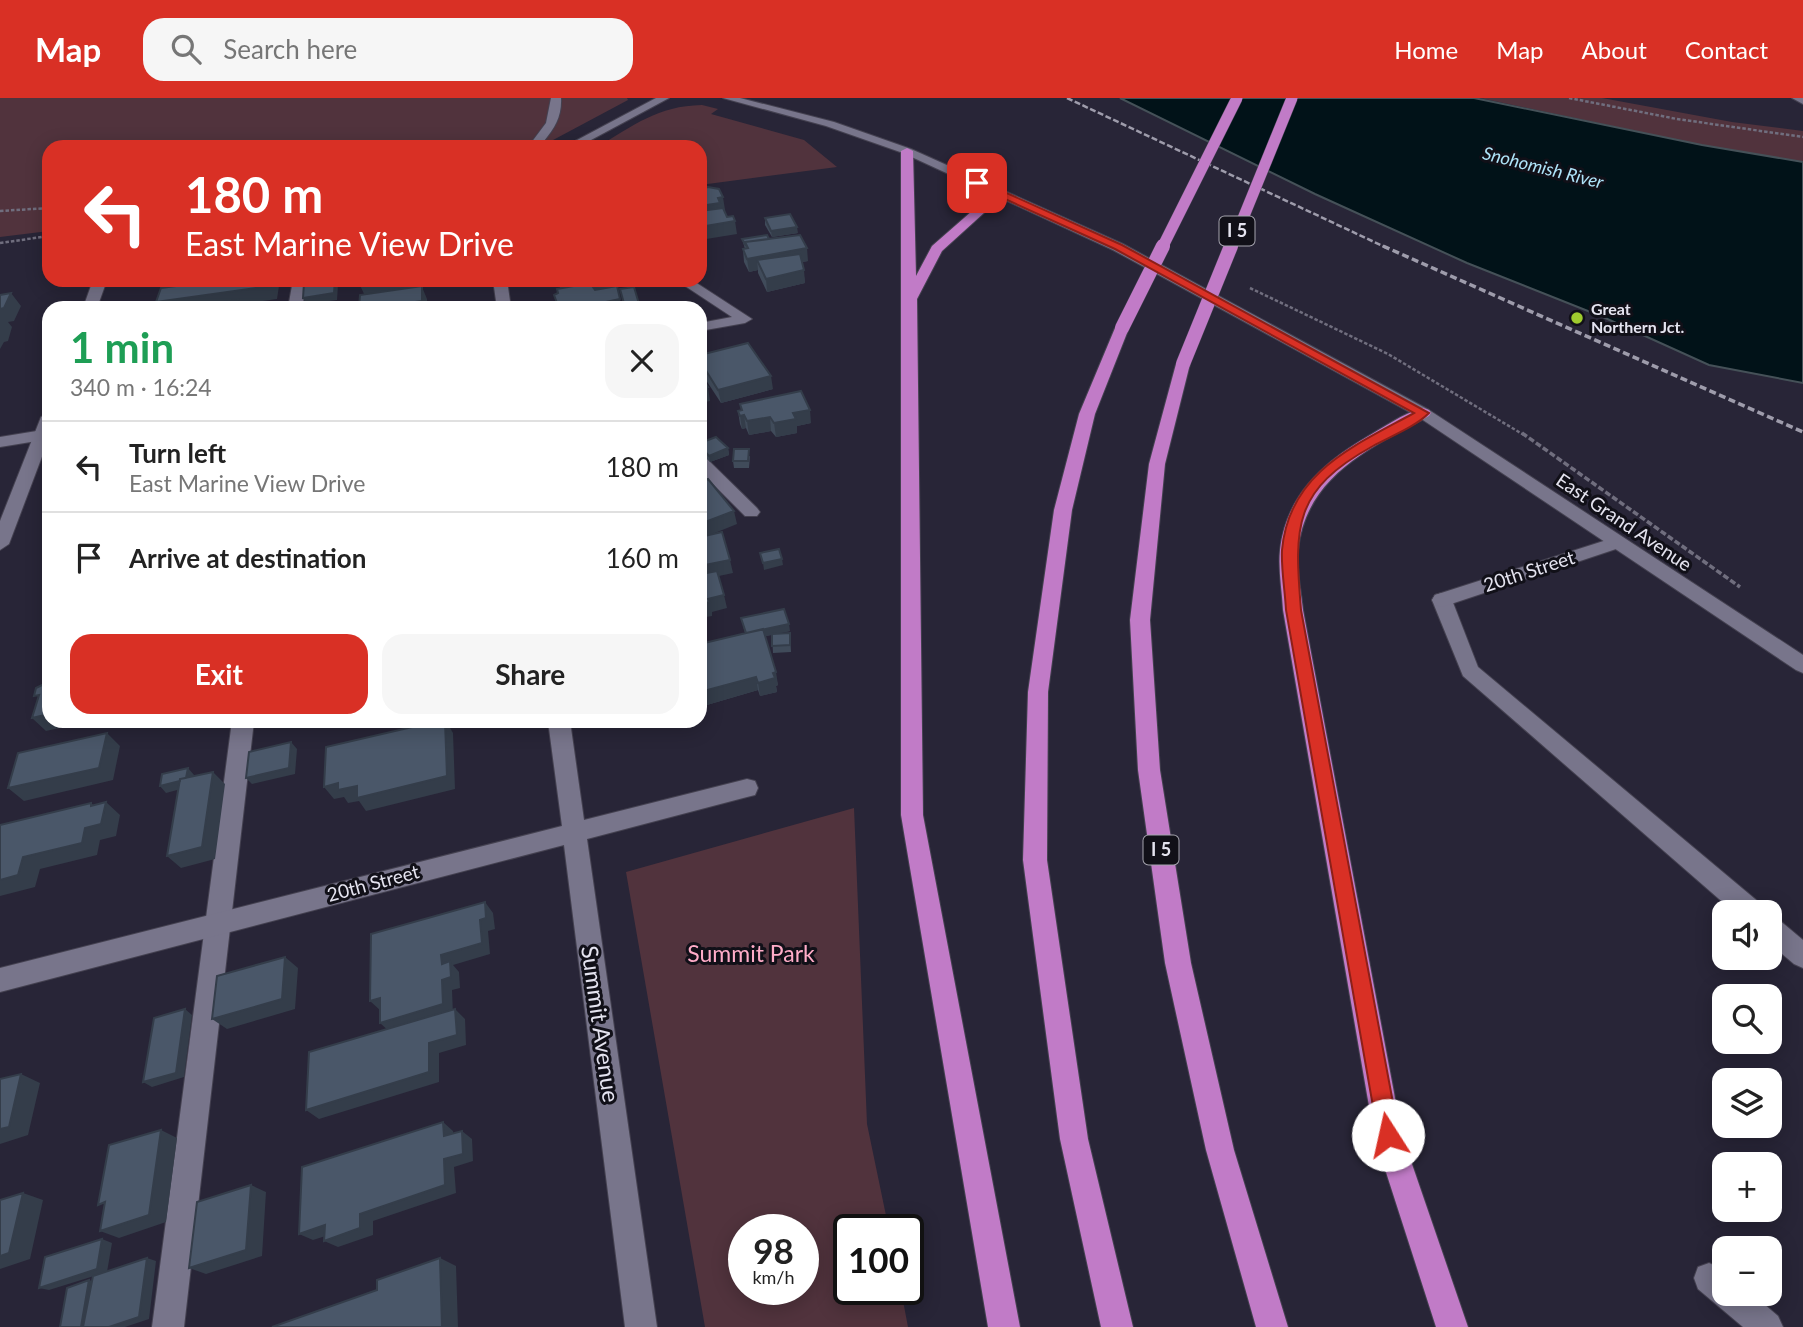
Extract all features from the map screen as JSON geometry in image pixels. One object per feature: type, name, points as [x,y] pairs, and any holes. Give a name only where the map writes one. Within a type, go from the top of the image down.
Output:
[{"type":"highway","points":[[1117,1327],[1074,1139],[1035,860],[1038,692],[1063,510],[1087,414],[1122,328],[1237,98]]},
{"type":"highway","name":"I 5","points":[[1272,1327],[1220,1150],[1178,963],[1149,769],[1140,620],[1157,464],[1183,364],[1292,98]]},
{"type":"highway","points":[[907,151],[912,815],[1004,1327]]},
{"type":"highway","points":[[910,300],[937,249],[1000,194]]},
{"type":"highway","points":[[1423,413],[1342,458],[1311,487],[1296,514],[1289,550],[1293,610],[1388,1135],[1452,1327]]},
{"type":"street","points":[[540,140],[552,126],[557,110],[556,98]]},
{"type":"street","points":[[583,140],[664,98]]},
{"type":"street","name":"East Grand Avenue","points":[[728,98],[830,124],[907,151],[1118,247],[1423,413],[1803,666]]},
{"type":"street","points":[[1797,98],[1803,101]]},
{"type":"street","points":[[694,287],[745,319],[707,326]]},
{"type":"street","points":[[0,442],[42,436]]},
{"type":"street","points":[[0,544],[42,444]]},
{"type":"street","points":[[707,469],[751,512]]},
{"type":"street","name":"20th Street","points":[[1616,542],[1442,600],[1470,671],[1738,900]]},
{"type":"street","points":[[168,1327],[242,728]]},
{"type":"street","name":"Summit Avenue","points":[[560,728],[642,1327]]},
{"type":"street","name":"20th Street","points":[[0,980],[747,788]]},
{"type":"street","points":[[1782,938],[1803,956]]},
{"type":"street","points":[[1742,1306],[1767,1327]]},
{"type":"path","points":[[1569,98],[1677,119],[1803,137]]},
{"type":"path","points":[[0,211],[42,208]]},
{"type":"path","points":[[0,243],[42,237]]},
{"type":"green space","points":[[0,98],[628,100],[553,140],[42,140],[42,232],[0,237]]},
{"type":"green space","points":[[1480,98],[1602,98],[1732,122],[1803,131],[1803,162],[1702,145]]},
{"type":"green space","points":[[702,105],[718,109],[711,114],[804,140],[837,167],[707,184],[707,140],[609,140],[659,113]]},
{"type":"green space","name":"Summit Park","points":[[854,808],[867,1124],[886,1214],[833,1214],[833,1305],[904,1305],[908,1327],[705,1327],[626,872]]},
{"type":"water","name":"Snohomish River","points":[[1120,98],[1474,98],[1702,145],[1803,162],[1803,383],[1709,365],[1603,317],[1467,263],[1315,194]]},
{"type":"building","points":[[707,187],[719,189],[723,197],[718,198],[720,203],[707,205]]},
{"type":"building","points":[[723,208],[727,217],[733,216],[735,221],[707,226],[707,210]]},
{"type":"building","points":[[790,214],[797,227],[771,231],[765,218]]},
{"type":"building","points":[[767,235],[769,239],[745,242],[746,246],[742,239]]},
{"type":"building","points":[[800,235],[807,248],[747,259],[743,249],[748,248],[745,242]]},
{"type":"building","points":[[800,254],[804,270],[766,279],[757,260]]},
{"type":"building","points":[[168,287],[264,287],[156,301],[161,288]]},
{"type":"building","points":[[304,287],[334,287],[334,293],[303,298]]},
{"type":"building","points":[[422,287],[422,301],[360,301],[360,295]]},
{"type":"building","points":[[593,287],[595,290],[617,287],[620,299],[556,301],[554,295],[558,293],[557,289]]},
{"type":"building","points":[[634,287],[638,301],[623,301],[620,289]]},
{"type":"building","points":[[11,293],[4,308],[0,309],[0,295]]},
{"type":"building","points":[[748,343],[771,376],[718,390],[707,372],[707,353]]},
{"type":"building","points":[[801,391],[810,410],[793,413],[796,419],[774,423],[770,417],[747,421],[738,411],[742,410],[740,404]]},
{"type":"building","points":[[716,437],[728,448],[709,456],[707,440]]},
{"type":"building","points":[[734,449],[749,449],[748,461],[733,461]]},
{"type":"building","points":[[707,479],[734,511],[707,521]]},
{"type":"building","points":[[722,532],[730,560],[707,565],[707,535]]},
{"type":"building","points":[[779,549],[782,559],[763,563],[760,553]]},
{"type":"building","points":[[717,571],[724,595],[708,599],[710,602],[707,603],[707,573]]},
{"type":"building","points":[[784,609],[789,624],[746,633],[741,618]]},
{"type":"building","points":[[763,629],[776,672],[773,673],[775,678],[758,683],[756,677],[707,690],[707,642]]},
{"type":"building","points":[[790,633],[790,645],[772,646],[772,634]]},
{"type":"building","points":[[42,685],[42,716],[32,718],[39,695],[34,696],[36,688]]},
{"type":"building","points":[[408,728],[445,728],[447,776],[357,798],[357,786],[338,790],[338,783],[324,787],[326,747]]},
{"type":"building","points":[[107,733],[99,768],[8,788],[18,753]]},
{"type":"building","points":[[291,742],[289,768],[246,778],[249,752]]},
{"type":"building","points":[[188,768],[186,778],[160,786],[162,774]]},
{"type":"building","points":[[213,772],[202,847],[167,856],[180,779]]},
{"type":"building","points":[[106,802],[101,824],[85,828],[82,843],[23,857],[18,875],[0,880],[0,825],[91,803],[91,806]]},
{"type":"building","points":[[485,902],[486,918],[480,920],[482,943],[441,955],[442,964],[450,961],[451,977],[442,980],[443,1004],[380,1023],[380,998],[370,1001],[371,934]]},
{"type":"building","points":[[285,957],[282,999],[212,1019],[217,976]]},
{"type":"building","points":[[185,1009],[176,1073],[143,1082],[154,1018]]},
{"type":"building","points":[[455,1009],[457,1035],[429,1043],[429,1072],[306,1110],[309,1052]]},
{"type":"building","points":[[21,1074],[9,1127],[0,1129],[0,1079]]},
{"type":"building","points":[[443,1122],[444,1136],[462,1131],[463,1154],[444,1159],[445,1185],[360,1214],[360,1228],[324,1241],[325,1225],[299,1234],[302,1167]]},
{"type":"building","points":[[161,1130],[149,1215],[100,1231],[105,1202],[98,1205],[109,1145]]},
{"type":"building","points":[[251,1185],[246,1250],[189,1268],[197,1202]]},
{"type":"building","points":[[23,1193],[9,1253],[0,1256],[0,1200]]},
{"type":"building","points":[[102,1239],[97,1269],[39,1288],[45,1257]]},
{"type":"building","points":[[147,1258],[139,1317],[109,1327],[83,1327],[93,1276]]},
{"type":"building","points":[[440,1258],[442,1327],[272,1327],[377,1290],[377,1280]]},
{"type":"building","points":[[89,1280],[81,1327],[60,1327],[67,1288]]},
{"type":"railway","points":[[1067,98],[1387,248]]},
{"type":"railway","points":[[1383,246],[1803,432]]},
{"type":"place","name":"Great Northern Jct.","points":[[1577,318]]},
{"type":"route","points":[[977,183],[1118,247],[1423,413],[1342,458],[1311,487],[1296,514],[1289,550],[1293,610],[1388,1135]]}]
